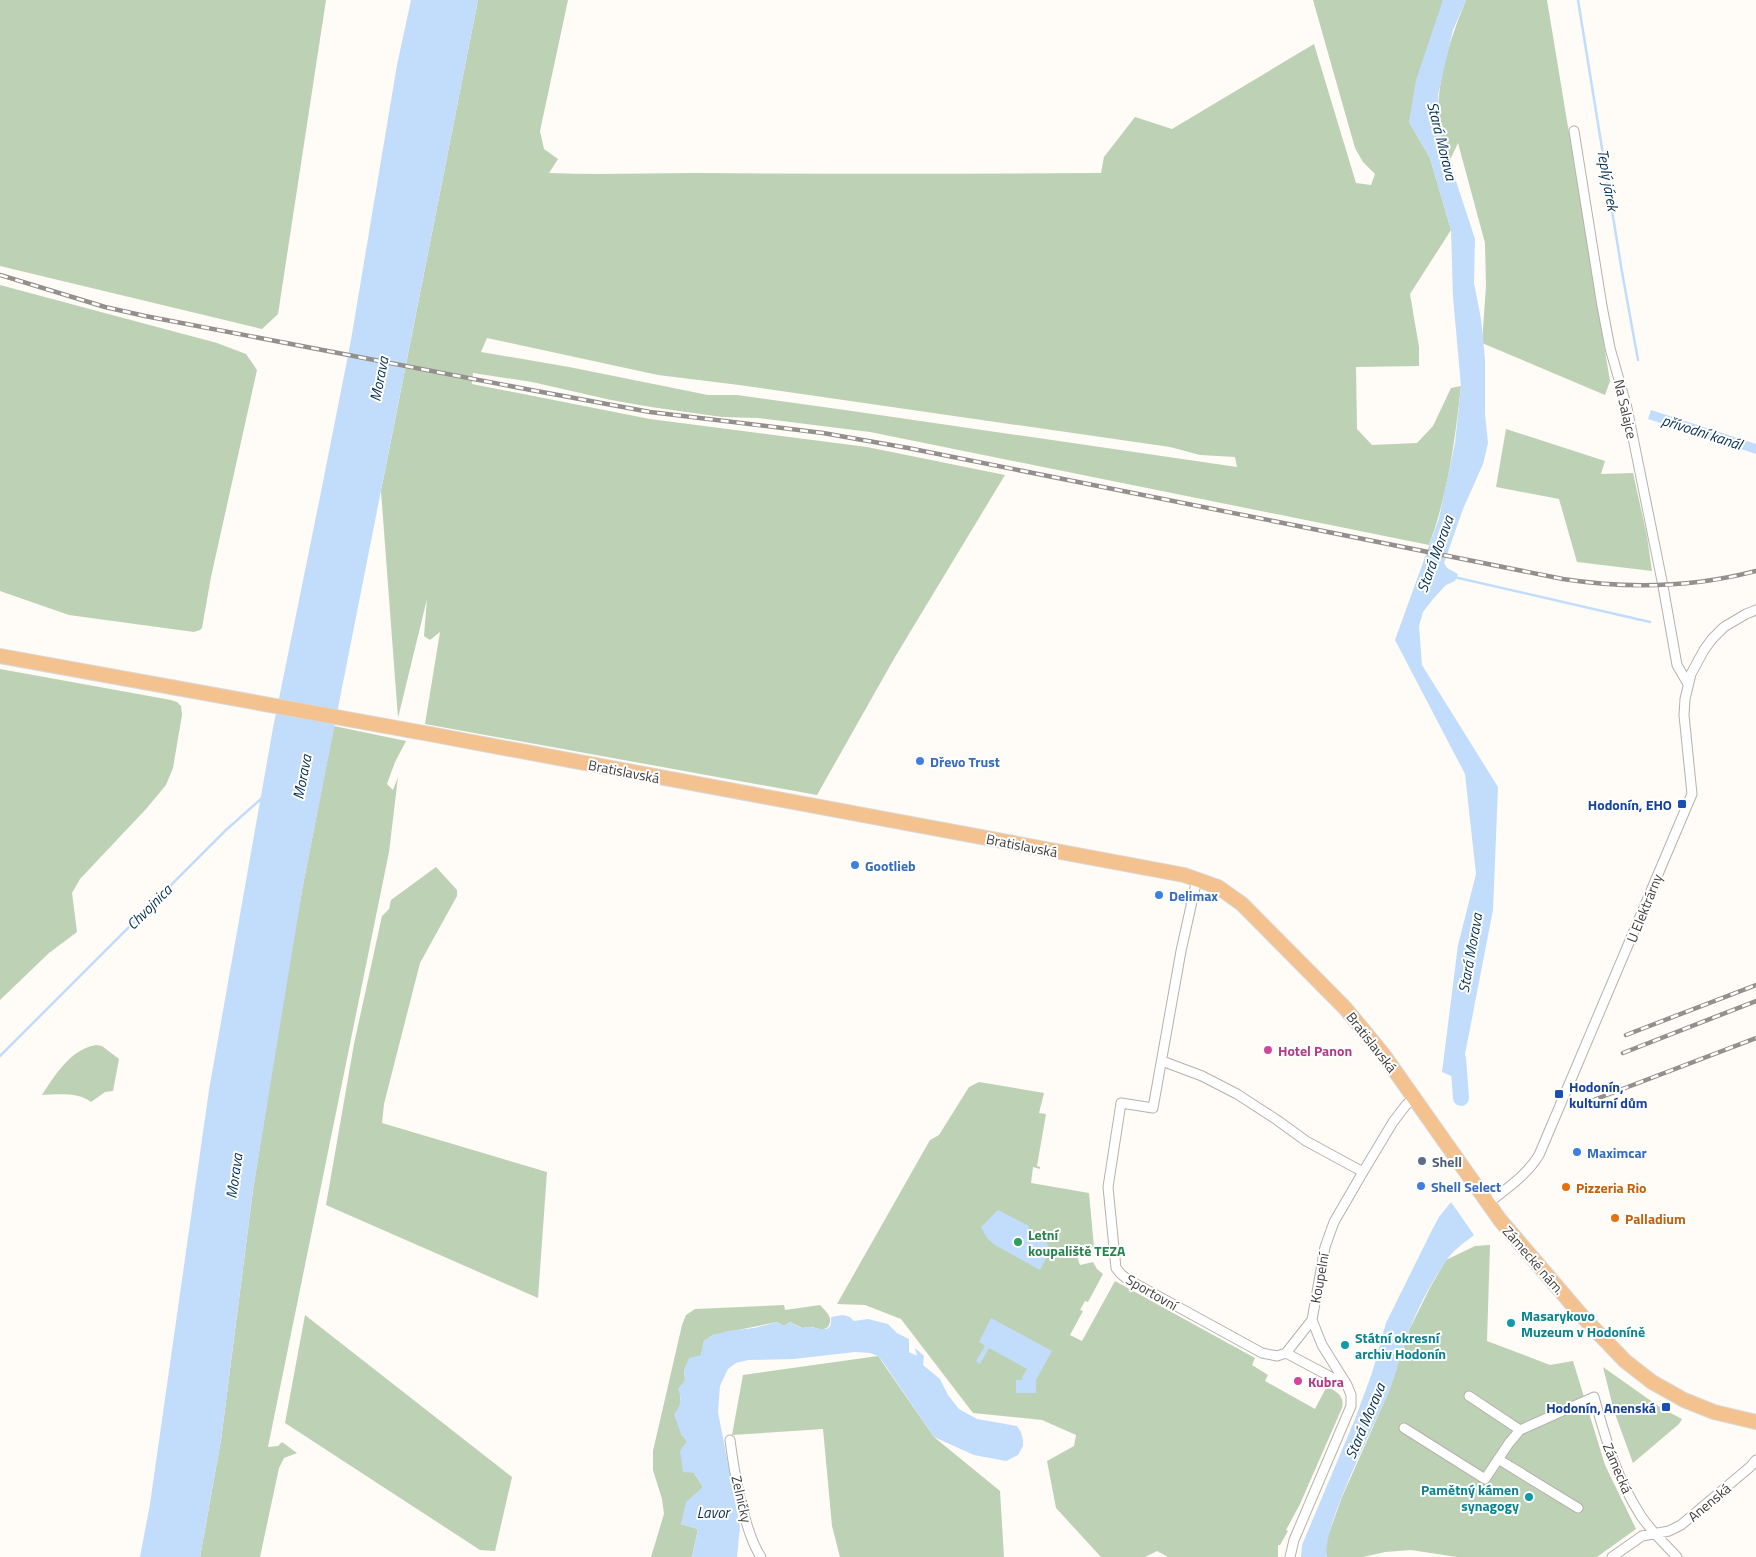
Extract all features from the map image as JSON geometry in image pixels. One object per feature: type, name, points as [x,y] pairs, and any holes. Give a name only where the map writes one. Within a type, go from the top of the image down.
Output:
[{"type":"main road","name":"Bratislavská","points":[[0,656],[414,731],[1197,879],[1218,887],[1235,898],[1360,1025],[1414,1098],[1487,1204]]},
{"type":"main road","name":"Zámecké nám.","points":[[1487,1204],[1582,1316],[1638,1372],[1675,1396],[1698,1407],[1756,1422]]},
{"type":"street","name":"Na Salajce","points":[[1574,131],[1610,348],[1627,408],[1677,665],[1688,684]]},
{"type":"street","name":"U Elektrárny","points":[[1487,1204],[1532,1166],[1539,1155],[1692,794],[1684,715],[1691,674],[1712,639],[1724,627],[1756,610]]},
{"type":"street","points":[[1197,879],[1181,952],[1162,1061],[1202,1076],[1237,1094],[1306,1142],[1363,1172]]},
{"type":"street","name":"Sportovní","points":[[1162,1061],[1153,1108],[1122,1103],[1108,1186],[1116,1268],[1127,1279],[1262,1353],[1277,1356],[1286,1353]]},
{"type":"street","name":"Koupelní","points":[[1290,1557],[1294,1540],[1350,1406],[1351,1395],[1347,1385],[1322,1345],[1312,1320],[1329,1233],[1393,1122],[1414,1098]]},
{"type":"street","points":[[1312,1320],[1286,1353],[1347,1385]]},
{"type":"street","points":[[1404,1428],[1485,1480],[1509,1443],[1520,1430],[1469,1396]]},
{"type":"street","name":"Zámecká","points":[[1520,1430],[1594,1396],[1609,1451],[1618,1474],[1641,1515],[1677,1557]]},
{"type":"street","name":"Zelničky","points":[[730,1440],[749,1530],[761,1557]]},
{"type":"street","points":[[1498,1459],[1578,1508]]},
{"type":"street","name":"Anenská","points":[[1612,1557],[1642,1536],[1674,1529],[1681,1525],[1756,1460]]},
{"type":"green space","points":[[0,0],[326,0],[278,314],[262,329],[0,266]]},
{"type":"green space","points":[[478,0],[568,0],[540,131],[544,149],[558,159],[549,173],[1101,173],[1104,157],[1135,117],[1172,129],[1314,44],[1356,183],[1371,185],[1375,174],[1363,162],[1355,148],[1313,0],[1443,0],[1409,122],[1430,158],[1451,230],[1410,294],[1419,347],[1419,366],[1356,367],[1357,429],[1372,445],[1417,443],[1433,426],[1451,388],[1461,386],[1446,487],[1429,545],[870,432],[758,418],[722,417],[651,407],[532,382],[473,373],[472,384],[650,419],[867,447],[1005,475],[895,657],[817,795],[425,724],[440,632],[430,640],[424,636],[427,599],[398,718],[381,491]],"holes":[[[487,338],[658,375],[1170,447],[1200,455],[1235,457],[1237,467],[737,395],[708,395],[569,367],[481,352]]]},
{"type":"green space","points":[[1466,0],[1547,0],[1610,381],[1605,395],[1482,343],[1486,286],[1485,243],[1458,143],[1450,160],[1441,135],[1438,115],[1444,64]]},
{"type":"green space","points":[[0,285],[217,343],[246,354],[257,370],[211,577],[202,628],[200,630],[194,632],[69,615],[0,591]]},
{"type":"green space","points":[[1506,429],[1605,461],[1601,474],[1633,473],[1647,536],[1652,571],[1577,562],[1559,499],[1496,487]]},
{"type":"green space","points":[[0,669],[171,700],[181,706],[182,715],[173,768],[166,785],[80,879],[72,893],[77,932],[49,953],[0,1000]]},
{"type":"green space","points":[[334,726],[406,741],[395,762],[387,784],[393,790],[398,777],[389,852],[268,1447],[278,1446],[282,1442],[297,1453],[284,1458],[279,1468],[260,1557],[200,1557],[221,1440],[253,1190],[289,964]]},
{"type":"green space","points":[[436,867],[457,890],[457,896],[420,963],[384,1104],[382,1123],[547,1172],[538,1298],[326,1205],[354,1044],[382,916],[389,909],[391,900]]},
{"type":"green space","points":[[102,1046],[119,1059],[113,1091],[105,1092],[91,1102],[74,1095],[42,1095],[58,1071],[71,1057],[87,1047]]},
{"type":"green space","points":[[979,1082],[1044,1093],[1039,1113],[1046,1114],[1037,1166],[1040,1169],[1033,1167],[1031,1183],[1089,1193],[1094,1247],[1076,1253],[1080,1265],[1093,1262],[1103,1274],[1088,1302],[1085,1301],[1080,1310],[1083,1311],[1070,1335],[1082,1341],[1115,1281],[1255,1358],[1252,1365],[1268,1375],[1265,1381],[1315,1409],[1327,1386],[1341,1397],[1342,1408],[1300,1504],[1286,1530],[1288,1531],[1280,1545],[1278,1545],[1278,1557],[1168,1557],[1157,1551],[1145,1557],[1101,1557],[1056,1508],[1047,1461],[1074,1446],[1076,1435],[1042,1420],[973,1413],[901,1319],[865,1305],[837,1304],[930,1140],[939,1135],[969,1087]]},
{"type":"green space","points":[[1490,1245],[1487,1341],[1550,1365],[1573,1361],[1605,1465],[1636,1529],[1597,1557],[1457,1557],[1411,1550],[1385,1552],[1363,1557],[1327,1557],[1325,1549],[1327,1539],[1342,1497],[1389,1391],[1410,1328],[1431,1286],[1446,1260],[1475,1246]]},
{"type":"green space","points":[[784,1305],[785,1310],[820,1305],[830,1317],[830,1323],[828,1327],[822,1330],[812,1327],[802,1328],[790,1322],[784,1326],[777,1322],[713,1335],[704,1341],[701,1356],[684,1370],[685,1380],[680,1395],[681,1434],[687,1441],[694,1473],[703,1487],[681,1524],[698,1529],[692,1557],[651,1557],[664,1514],[662,1499],[653,1470],[653,1451],[682,1325],[686,1315],[695,1309]]},
{"type":"green space","points":[[305,1315],[512,1477],[495,1551],[480,1550],[285,1423]]},
{"type":"green space","points":[[878,1356],[934,1437],[1000,1491],[1004,1557],[840,1557],[832,1526],[823,1429],[732,1435],[743,1375]]},
{"type":"green space","points":[[1603,1367],[1661,1408],[1682,1419],[1679,1424],[1633,1463],[1614,1411]]},
{"type":"water","name":"Morava","points":[[411,0],[478,0],[303,885],[253,1190],[221,1440],[200,1557],[140,1557],[150,1504],[209,1090],[273,728],[351,340],[397,65]]},
{"type":"water","points":[[1443,0],[1466,0],[1453,30],[1438,95],[1440,132],[1475,239],[1474,283],[1481,319],[1485,359],[1485,414],[1488,443],[1483,464],[1463,509],[1444,563],[1447,568],[1458,574],[1455,581],[1446,585],[1423,612],[1419,626],[1422,665],[1498,787],[1493,910],[1460,1080],[1442,1072],[1458,945],[1476,874],[1465,774],[1395,640],[1439,518],[1455,443],[1461,386],[1453,297],[1451,230],[1430,158],[1409,122],[1416,80]]},
{"type":"water","name":"přívodní kanál","points":[[1651,410],[1756,444],[1756,454],[1648,419]]},
{"type":"water","points":[[1451,1202],[1474,1235],[1449,1257],[1417,1311],[1388,1394],[1340,1502],[1327,1544],[1327,1557],[1301,1557],[1302,1545],[1355,1419],[1372,1373],[1386,1323],[1439,1217]]},
{"type":"water","name":"Letní koupaliště TEZA","points":[[998,1210],[1029,1226],[1029,1233],[1038,1232],[1051,1249],[1040,1270],[995,1245],[987,1238],[981,1227]]},
{"type":"water","name":"Lavor","points":[[843,1315],[850,1317],[854,1321],[868,1319],[888,1324],[897,1333],[909,1339],[909,1352],[917,1356],[915,1348],[924,1356],[923,1365],[940,1379],[948,1395],[959,1409],[977,1419],[1017,1426],[1023,1440],[1023,1446],[1018,1455],[1006,1461],[974,1455],[934,1437],[885,1365],[878,1356],[870,1353],[855,1352],[794,1359],[748,1360],[736,1363],[728,1369],[720,1386],[718,1412],[740,1527],[737,1557],[692,1557],[698,1529],[681,1524],[686,1502],[703,1487],[694,1473],[683,1472],[680,1451],[687,1441],[681,1434],[674,1414],[680,1399],[678,1389],[685,1380],[684,1370],[689,1358],[701,1355],[704,1341],[713,1335],[777,1322],[784,1326],[790,1322],[802,1328],[825,1329],[830,1326],[831,1317]]},
{"type":"water","points":[[991,1318],[1052,1351],[1036,1380],[1036,1393],[1016,1393],[1016,1380],[1023,1380],[1022,1377],[1027,1369],[989,1348],[980,1364],[976,1361],[985,1346],[979,1342]]},
{"type":"waterway","name":"Teplý járek","points":[[1578,0],[1638,360]]},
{"type":"waterway","points":[[1454,577],[1650,622]]},
{"type":"waterway","name":"Chvojnica","points":[[0,1056],[226,830],[262,798]]},
{"type":"waterway","name":"Stará Morava","points":[[1458,1058],[1461,1098]]},
{"type":"railway","points":[[0,275],[105,307],[145,316],[650,412],[823,433],[908,448],[1563,579],[1611,584],[1660,585],[1708,581],[1756,571]]},
{"type":"railway","points":[[1626,1035],[1756,985]]},
{"type":"railway","points":[[1623,1053],[1756,1001]]},
{"type":"railway","points":[[1591,1101],[1756,1038]]},
{"type":"place","name":"Dřevo Trust","points":[[920,761]]},
{"type":"place","name":"Hodonín, EHO","points":[[1682,804]]},
{"type":"place","name":"Gootlieb","points":[[855,865]]},
{"type":"place","name":"Delimax","points":[[1159,895]]},
{"type":"place","name":"Hotel Panon","points":[[1268,1050]]},
{"type":"place","name":"Hodonín, kulturní dům","points":[[1559,1094]]},
{"type":"place","name":"Maximcar","points":[[1577,1152]]},
{"type":"place","name":"Shell","points":[[1422,1161]]},
{"type":"place","name":"Shell Select","points":[[1421,1186]]},
{"type":"place","name":"Pizzeria Rio","points":[[1566,1187]]},
{"type":"place","name":"Palladium","points":[[1615,1218]]},
{"type":"place","name":"Letní koupaliště TEZA","points":[[1018,1242]]},
{"type":"place","name":"Masarykovo Muzeum v Hodoníně","points":[[1511,1323]]},
{"type":"place","name":"Státní okresní archiv Hodonín","points":[[1345,1345]]},
{"type":"place","name":"Kubra","points":[[1298,1381]]},
{"type":"place","name":"Hodonín, Anenská","points":[[1666,1407]]},
{"type":"place","name":"Pamětný kámen synagogy","points":[[1529,1497]]}]
